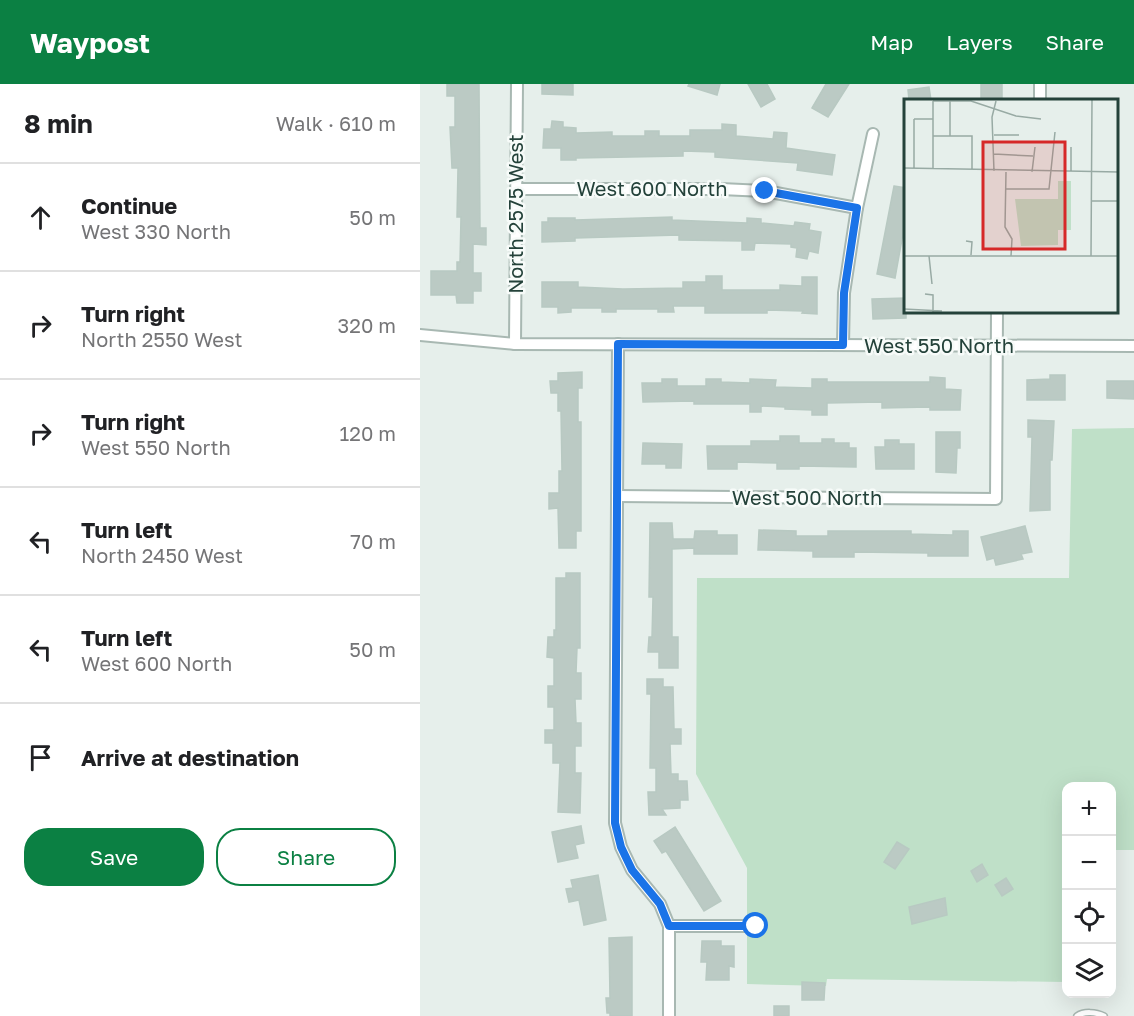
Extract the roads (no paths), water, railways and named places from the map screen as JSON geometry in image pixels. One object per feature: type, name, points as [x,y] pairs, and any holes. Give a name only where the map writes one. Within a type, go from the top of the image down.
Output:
[{"type":"street","name":"North 2575 West","points":[[515,344],[517,84]]},
{"type":"street","points":[[843,345],[844,293],[857,208],[873,134]]},
{"type":"street","name":"West 600 North","points":[[517,189],[765,191],[857,208]]},
{"type":"street","points":[[996,347],[997,314]]},
{"type":"street","name":"West 550 North","points":[[420,335],[515,344],[1134,346]]},
{"type":"street","points":[[618,344],[615,823],[621,847],[632,870],[660,904],[669,926],[669,1016]]},
{"type":"street","name":"West 500 North","points":[[617,496],[996,499],[996,347]]},
{"type":"street","points":[[669,926],[756,926]]},
{"type":"lane","points":[[1077,1016],[1083,1013],[1104,1016]]}]
